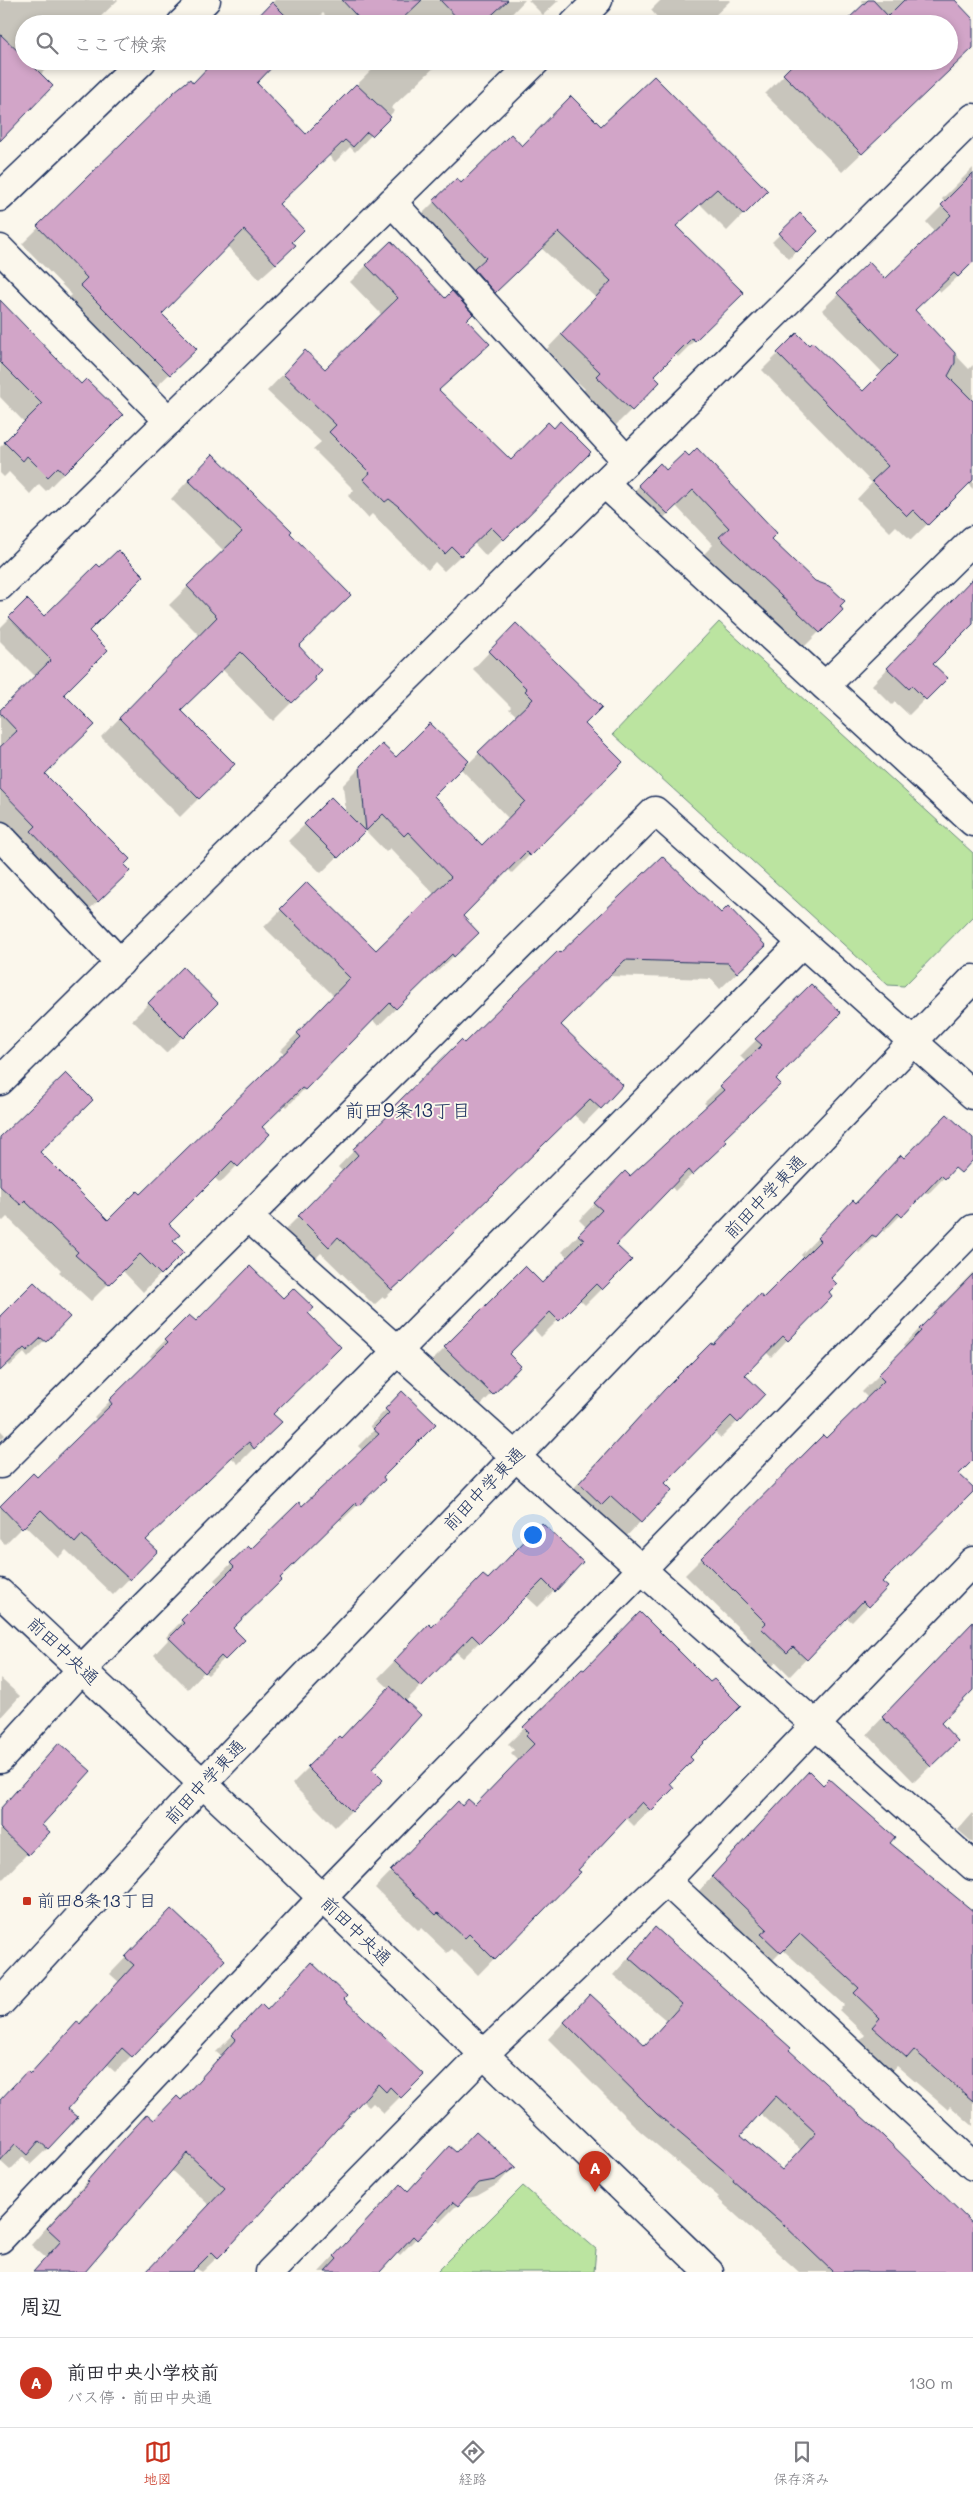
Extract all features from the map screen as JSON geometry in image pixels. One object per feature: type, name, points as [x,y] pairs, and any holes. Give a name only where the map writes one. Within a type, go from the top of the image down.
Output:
[{"type":"street","points":[[190,15],[206,0]]},
{"type":"street","points":[[583,15],[598,0]]},
{"type":"street","points":[[0,197],[133,70]]},
{"type":"street","points":[[0,586],[527,70]]},
{"type":"street","points":[[0,1081],[973,118]]},
{"type":"street","points":[[392,202],[627,461]]},
{"type":"street","points":[[0,249],[169,421]]},
{"type":"street","points":[[604,483],[973,822]]},
{"type":"street","points":[[825,686],[973,540]]},
{"type":"street","points":[[0,1464],[655,812],[973,1095]]},
{"type":"street","points":[[0,836],[120,963]]},
{"type":"street","points":[[0,1759],[82,1669],[802,943]]},
{"type":"street","name":"前田中学東通","points":[[0,2003],[203,1783],[973,979]]},
{"type":"street","points":[[248,1217],[515,1458],[817,1724],[973,1866]]},
{"type":"street","points":[[0,2240],[322,1898],[640,1568],[973,1229]]},
{"type":"street","points":[[270,2272],[484,2054],[666,1881],[973,1561]]},
{"type":"street","name":"前田中央通","points":[[0,1592],[203,1783],[709,2272]]},
{"type":"street","points":[[666,1881],[973,2166]]},
{"type":"green space","points":[[719,622],[973,853],[973,916],[904,986],[888,985],[613,734]]},
{"type":"green space","points":[[523,2186],[596,2249],[594,2272],[437,2272]]},
{"type":"building","points":[[342,0],[422,0],[406,15],[356,15]]},
{"type":"building","points":[[440,0],[508,0],[492,15],[454,15]]},
{"type":"building","points":[[868,0],[873,0],[887,15],[852,15]]},
{"type":"building","points":[[904,0],[955,0],[973,19],[973,48],[958,62],[958,15],[889,15]]},
{"type":"building","points":[[272,2],[285,15],[260,15]]},
{"type":"building","points":[[0,34],[15,48],[15,70],[37,70],[53,86],[0,141]]},
{"type":"building","points":[[205,70],[269,70],[257,83],[306,134],[356,84],[391,117],[372,136],[367,132],[353,147],[345,140],[279,204],[304,230],[292,242],[296,245],[276,264],[244,230],[162,314],[197,349],[170,375],[80,285],[87,278],[37,226],[175,91],[190,79],[193,83]]},
{"type":"building","points":[[787,70],[950,70],[862,154],[783,74]]},
{"type":"building","points":[[654,76],[768,191],[744,215],[717,189],[676,226],[744,293],[695,341],[692,338],[654,376],[660,382],[632,411],[596,376],[600,372],[561,334],[611,281],[559,232],[495,293],[474,269],[486,258],[433,201],[457,178],[461,183],[511,134],[522,146],[571,96],[601,126]]},
{"type":"building","points":[[973,173],[973,262],[958,277],[954,273],[915,310],[955,353],[955,363],[948,376],[973,401],[973,480],[928,525],[913,510],[907,516],[872,481],[888,466],[777,353],[797,333],[809,345],[812,342],[863,391],[898,356],[837,293],[869,262],[885,279],[951,215],[941,205]]},
{"type":"building","points":[[800,213],[818,231],[797,252],[779,233]]},
{"type":"building","points":[[391,241],[445,298],[452,291],[473,314],[467,320],[490,344],[439,390],[511,460],[548,422],[554,428],[560,421],[591,452],[504,540],[491,527],[461,556],[452,547],[445,554],[398,506],[389,499],[385,502],[363,479],[370,473],[329,432],[336,425],[283,374],[305,350],[325,369],[398,298],[366,265]]},
{"type":"building","points":[[0,300],[81,384],[86,379],[123,415],[64,474],[58,467],[48,477],[27,456],[23,461],[4,442],[42,404],[0,362]]},
{"type":"building","points":[[697,448],[777,533],[771,539],[815,581],[829,586],[845,601],[840,606],[843,610],[820,633],[719,537],[729,528],[693,490],[668,514],[638,485],[660,463],[666,470],[685,452],[689,456]]},
{"type":"building","points":[[213,454],[292,531],[290,533],[351,595],[299,646],[321,670],[314,677],[316,680],[292,703],[241,652],[181,710],[235,764],[199,799],[119,718],[217,617],[187,586],[242,532],[188,480]]},
{"type":"building","points":[[118,550],[144,576],[89,631],[108,650],[64,694],[95,725],[45,774],[130,859],[124,865],[130,871],[98,902],[31,831],[36,826],[0,789],[0,747],[17,731],[0,713],[0,710],[51,660],[9,617],[27,599],[44,616],[97,564],[100,567]]},
{"type":"building","points":[[973,578],[973,624],[933,664],[948,678],[926,700],[912,686],[909,689],[887,668]]},
{"type":"building","points":[[516,623],[602,707],[585,724],[623,762],[530,856],[526,852],[463,916],[479,933],[454,957],[452,954],[396,1009],[390,1003],[305,1090],[302,1088],[262,1127],[270,1134],[238,1167],[232,1161],[169,1224],[180,1235],[173,1241],[184,1252],[161,1275],[140,1254],[109,1285],[75,1255],[78,1252],[25,1201],[21,1205],[0,1186],[0,1137],[66,1073],[93,1100],[40,1152],[108,1220],[137,1191],[140,1194],[301,1037],[297,1033],[350,978],[280,909],[307,882],[376,950],[451,877],[408,832],[404,836],[383,814],[366,831],[360,766],[382,744],[396,757],[430,723],[469,761],[434,796],[482,845],[525,801],[478,752],[533,699],[525,691],[527,689],[489,651]]},
{"type":"building","points":[[331,797],[365,831],[338,858],[304,824]]},
{"type":"building","points":[[662,856],[721,913],[728,906],[766,946],[737,973],[728,963],[625,960],[561,1025],[623,1085],[601,1109],[590,1099],[402,1283],[392,1290],[338,1237],[329,1247],[298,1216],[358,1155],[353,1149],[394,1110],[392,1108],[461,1040],[464,1043],[558,951],[560,953]]},
{"type":"building","points":[[183,967],[218,1003],[183,1038],[148,1003]]},
{"type":"building","points":[[811,984],[841,1013],[776,1079],[781,1084],[724,1139],[727,1142],[692,1175],[688,1170],[616,1245],[632,1260],[602,1290],[596,1284],[559,1321],[550,1312],[509,1354],[521,1366],[493,1395],[444,1347],[525,1266],[542,1283],[584,1240],[578,1235],[602,1210],[594,1203],[625,1171],[630,1176],[724,1090],[720,1086],[762,1045],[755,1039]]},
{"type":"building","points":[[947,1114],[973,1138],[973,1160],[961,1173],[955,1168],[945,1179],[941,1175],[902,1217],[898,1213],[876,1237],[872,1235],[831,1278],[837,1284],[829,1292],[832,1296],[788,1341],[783,1336],[745,1375],[765,1394],[738,1423],[731,1416],[665,1483],[672,1490],[641,1523],[611,1496],[602,1505],[579,1483],[664,1390],[711,1343],[713,1344],[760,1294],[763,1298],[820,1241],[817,1238],[853,1200],[856,1203],[901,1155],[904,1158]]},
{"type":"building","points":[[250,1266],[283,1298],[293,1288],[314,1308],[308,1313],[341,1347],[273,1414],[282,1422],[254,1449],[249,1442],[237,1452],[146,1540],[158,1551],[130,1580],[82,1535],[75,1543],[41,1510],[22,1529],[0,1506],[33,1473],[37,1477],[112,1404],[109,1400],[168,1342],[165,1339],[189,1315],[196,1321]]},
{"type":"building","points":[[973,1274],[973,1460],[959,1474],[973,1487],[973,1492],[882,1582],[888,1587],[869,1607],[863,1601],[807,1660],[793,1647],[787,1653],[761,1628],[766,1623],[701,1558],[823,1435],[826,1438],[884,1381],[878,1375],[921,1331],[919,1329]]},
{"type":"building","points":[[34,1282],[70,1317],[46,1342],[41,1338],[27,1351],[24,1348],[0,1371],[0,1316]]},
{"type":"building","points":[[402,1391],[436,1424],[383,1477],[385,1480],[358,1506],[356,1503],[280,1578],[282,1580],[233,1628],[245,1640],[225,1660],[221,1656],[205,1673],[169,1638],[184,1623],[181,1620],[234,1567],[230,1563],[248,1546],[251,1549],[299,1502],[302,1506],[379,1434],[373,1429],[389,1413],[385,1409]]},
{"type":"building","points":[[542,1523],[583,1562],[555,1592],[543,1580],[480,1643],[472,1635],[421,1687],[394,1661],[429,1624],[432,1627],[483,1575],[488,1579]]},
{"type":"building","points":[[640,1612],[710,1682],[714,1679],[741,1706],[690,1757],[693,1760],[670,1783],[674,1788],[651,1811],[642,1802],[578,1870],[581,1872],[495,1960],[469,1934],[465,1938],[438,1913],[436,1915],[390,1871],[458,1801],[462,1806],[468,1799],[475,1805],[534,1744],[526,1736],[529,1733],[523,1727],[582,1669],[584,1670]]},
{"type":"building","points":[[973,1622],[973,1690],[941,1723],[958,1741],[931,1767],[882,1717]]},
{"type":"building","points":[[390,1686],[421,1715],[372,1769],[383,1780],[352,1812],[307,1767],[339,1736],[341,1738]]},
{"type":"building","points":[[59,1743],[91,1771],[42,1825],[50,1832],[28,1855],[0,1828],[0,1809]]},
{"type":"building","points":[[809,1771],[823,1785],[829,1779],[895,1837],[890,1843],[973,1911],[973,2101],[914,2050],[907,2058],[872,2027],[880,2018],[854,1993],[859,1988],[800,1934],[781,1953],[761,1934],[767,1929],[712,1876]]},
{"type":"building","points":[[171,1909],[225,1960],[132,2057],[122,2048],[68,2109],[78,2117],[48,2149],[39,2141],[27,2155],[15,2144],[0,2161],[0,2100],[27,2071],[30,2074],[77,2022],[80,2024],[134,1965],[125,1957]]},
{"type":"building","points":[[655,1927],[791,2048],[789,2050],[883,2136],[973,2224],[973,2272],[833,2272],[783,2224],[733,2181],[734,2179],[657,2114],[564,2022],[590,1994],[645,2045],[682,2004],[629,1958]],"holes":[[[776,2096],[816,2133],[782,2170],[741,2135]]]},
{"type":"building","points":[[311,1962],[347,1996],[344,1999],[424,2075],[401,2098],[390,2087],[386,2092],[378,2084],[232,2244],[218,2258],[212,2252],[192,2272],[146,2272],[225,2188],[187,2153],[85,2272],[33,2272],[61,2241],[47,2228],[89,2182],[87,2181],[114,2150],[147,2114],[154,2120],[177,2096],[181,2100],[236,2039],[232,2035],[261,2004],[267,2010]]},
{"type":"building","points":[[476,2131],[516,2167],[495,2180],[479,2183],[458,2206],[453,2202],[417,2240],[413,2236],[380,2272],[325,2272],[337,2259],[334,2256],[401,2184],[408,2191],[449,2146],[456,2152]]},
{"type":"place","name":"前田8条13丁目","points":[[27,1901]]},
{"type":"place","name":"前田中央小学校前","points":[[595,2192]]},
{"type":"district","name":"前田9条13丁目","points":[[408,1110]]}]
